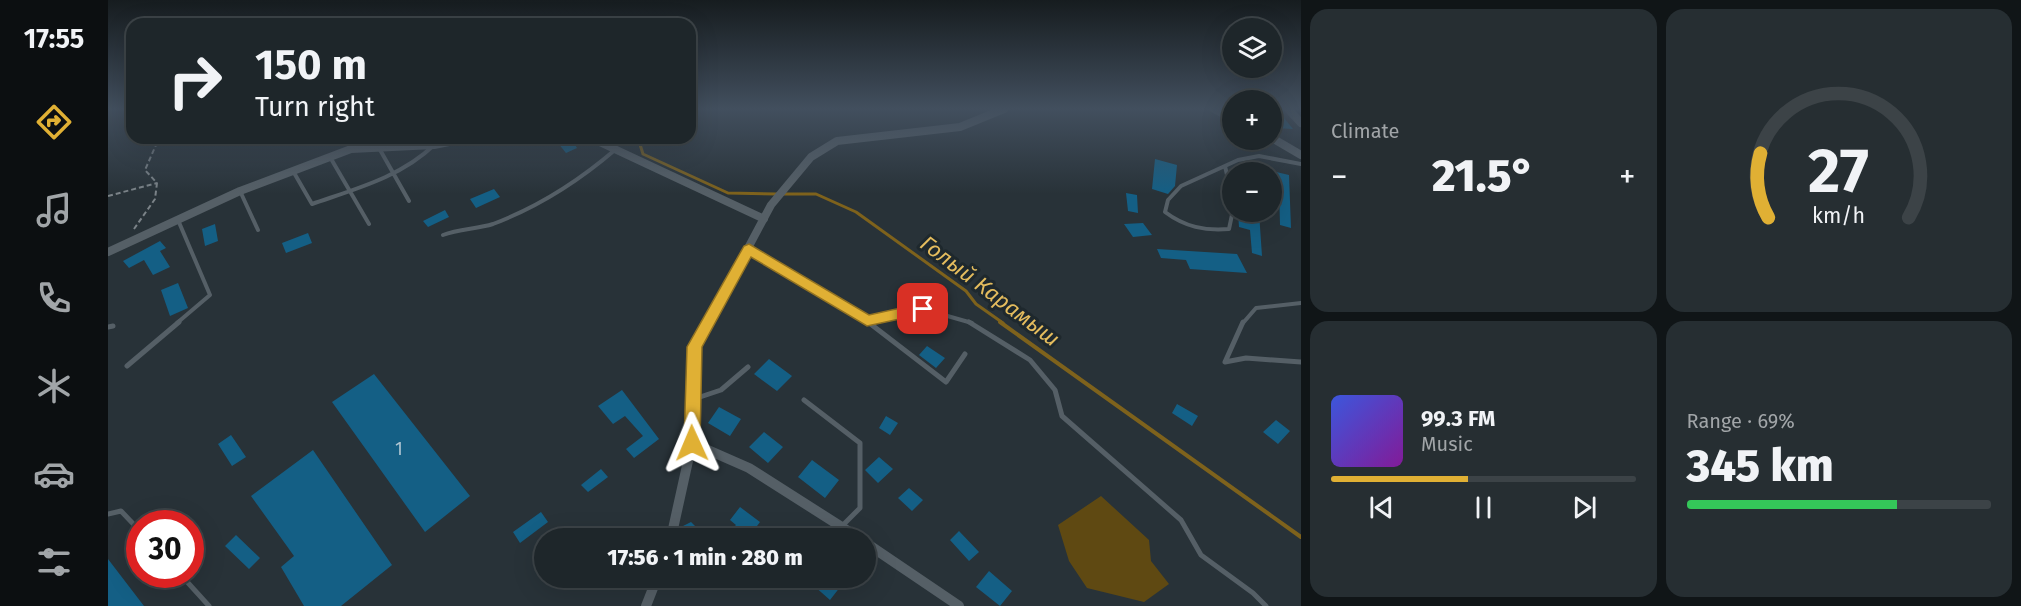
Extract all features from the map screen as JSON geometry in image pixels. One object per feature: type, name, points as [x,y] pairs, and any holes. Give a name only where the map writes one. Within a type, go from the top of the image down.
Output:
[{"type":"street","points":[[673,528],[692,443],[694,347],[771,205],[787,184],[812,157],[837,141],[870,137]]},
{"type":"street","points":[[108,252],[240,191],[351,149],[439,144]]},
{"type":"street","points":[[605,144],[764,219]]},
{"type":"street","points":[[1282,144],[1301,155]]},
{"type":"street","points":[[692,443],[749,468],[841,527]]},
{"type":"street","points":[[876,550],[959,606]]},
{"type":"street","points":[[646,606],[653,588]]},
{"type":"lane","points":[[293,171],[312,204],[394,173],[425,156],[434,145]]},
{"type":"lane","points":[[378,146],[409,201]]},
{"type":"lane","points":[[443,235],[457,229],[495,224],[590,172],[616,149]]},
{"type":"lane","points":[[1234,162],[1259,156],[1301,164]]},
{"type":"lane","points":[[330,157],[351,189],[369,224]]},
{"type":"lane","points":[[1222,167],[1181,186],[1168,200],[1165,212],[1175,220],[1207,232],[1229,229],[1230,222]]},
{"type":"lane","points":[[240,191],[258,230]]},
{"type":"lane","points":[[127,366],[210,295],[178,220]]},
{"type":"lane","points":[[749,249],[867,321],[946,382],[965,354]]},
{"type":"lane","points":[[1301,303],[1256,308],[1244,320],[1225,362],[1246,358],[1301,362]]},
{"type":"lane","points":[[867,321],[923,309],[967,320],[1030,360],[1055,390],[1062,416],[1181,520],[1201,555],[1253,593],[1266,606]]},
{"type":"lane","points":[[692,400],[721,390],[748,367]]},
{"type":"lane","points":[[804,400],[860,443],[860,508],[841,527]]},
{"type":"lane","points":[[108,514],[121,511],[126,516]]},
{"type":"lane","points":[[193,588],[209,606]]},
{"type":"path","points":[[156,144],[145,170],[157,183]]},
{"type":"path","points":[[108,196],[157,183]]},
{"type":"path","points":[[125,243],[154,199],[157,183]]},
{"type":"shaded area","points":[[1101,496],[1149,540],[1151,561],[1169,584],[1144,602],[1087,588],[1069,561],[1058,525]]},
{"type":"building","points":[[559,144],[575,144],[577,148],[566,153]]},
{"type":"building","points":[[1155,159],[1177,165],[1175,186],[1168,194],[1152,189]]},
{"type":"building","points":[[1282,173],[1289,175],[1291,228],[1280,225],[1282,222]]},
{"type":"building","points":[[494,189],[500,197],[476,208],[470,199]]},
{"type":"building","points":[[1126,193],[1137,195],[1138,213],[1128,211]]},
{"type":"building","points":[[445,210],[449,217],[428,227],[423,221]]},
{"type":"building","points":[[1239,222],[1260,222],[1262,256],[1252,253],[1250,230],[1239,227]]},
{"type":"building","points":[[1143,223],[1152,235],[1133,237],[1124,224]]},
{"type":"building","points":[[215,224],[218,241],[205,246],[202,229]]},
{"type":"building","points":[[308,233],[312,243],[286,253],[282,243]]},
{"type":"building","points":[[160,241],[166,248],[160,251],[170,267],[153,275],[144,260],[129,268],[123,261]]},
{"type":"building","points":[[1157,249],[1237,254],[1247,273],[1190,269],[1186,260],[1161,258]]},
{"type":"building","points":[[178,283],[188,308],[170,316],[161,290]]},
{"type":"building","points":[[927,346],[945,358],[936,368],[919,355]]},
{"type":"building","points":[[769,359],[792,376],[777,391],[754,374]]},
{"type":"building","points":[[374,374],[470,496],[425,532],[332,402]]},
{"type":"building","points":[[622,390],[659,439],[634,458],[626,449],[643,436],[625,416],[613,424],[598,406]]},
{"type":"building","points":[[1177,404],[1198,416],[1192,426],[1172,413]]},
{"type":"building","points":[[719,407],[741,419],[730,436],[708,423]]},
{"type":"building","points":[[886,416],[898,423],[890,435],[879,428]]},
{"type":"building","points":[[1276,420],[1290,431],[1278,444],[1263,432]]},
{"type":"building","points":[[764,432],[783,447],[768,463],[749,447]]},
{"type":"building","points":[[231,435],[246,457],[232,466],[218,444]]},
{"type":"building","points":[[313,450],[392,565],[341,606],[304,606],[281,567],[294,556],[251,496]]},
{"type":"building","points":[[879,457],[893,469],[878,483],[865,470]]},
{"type":"building","points":[[812,460],[839,480],[825,498],[798,477]]},
{"type":"building","points":[[601,469],[608,477],[588,492],[581,485]]},
{"type":"building","points":[[909,488],[923,500],[912,511],[898,498]]},
{"type":"building","points":[[740,507],[760,522],[756,528],[733,528],[736,525],[730,520]]},
{"type":"building","points":[[541,512],[548,522],[540,528],[534,528],[534,532],[520,543],[513,532]]},
{"type":"building","points":[[691,522],[697,528],[681,528]]},
{"type":"building","points":[[959,531],[979,552],[969,561],[950,540]]},
{"type":"building","points":[[236,535],[260,558],[249,569],[225,546]]},
{"type":"building","points":[[108,559],[126,582],[126,588],[130,588],[144,606],[108,606]]},
{"type":"building","points":[[989,571],[1012,591],[1000,606],[976,587]]},
{"type":"building","points":[[816,588],[839,588],[830,600]]},
{"type":"waterway","name":"Голый Карамыш","points":[[640,144],[643,154],[728,193],[777,194]]},
{"type":"waterway","name":"Голый Карамыш","points":[[784,194],[816,194],[856,212],[966,291],[976,304],[1003,323]]},
{"type":"waterway","name":"Голый Карамыш","points":[[1000,322],[1301,537]]},
{"type":"route","points":[[692,443],[694,347],[749,249],[867,321],[923,309]]}]
